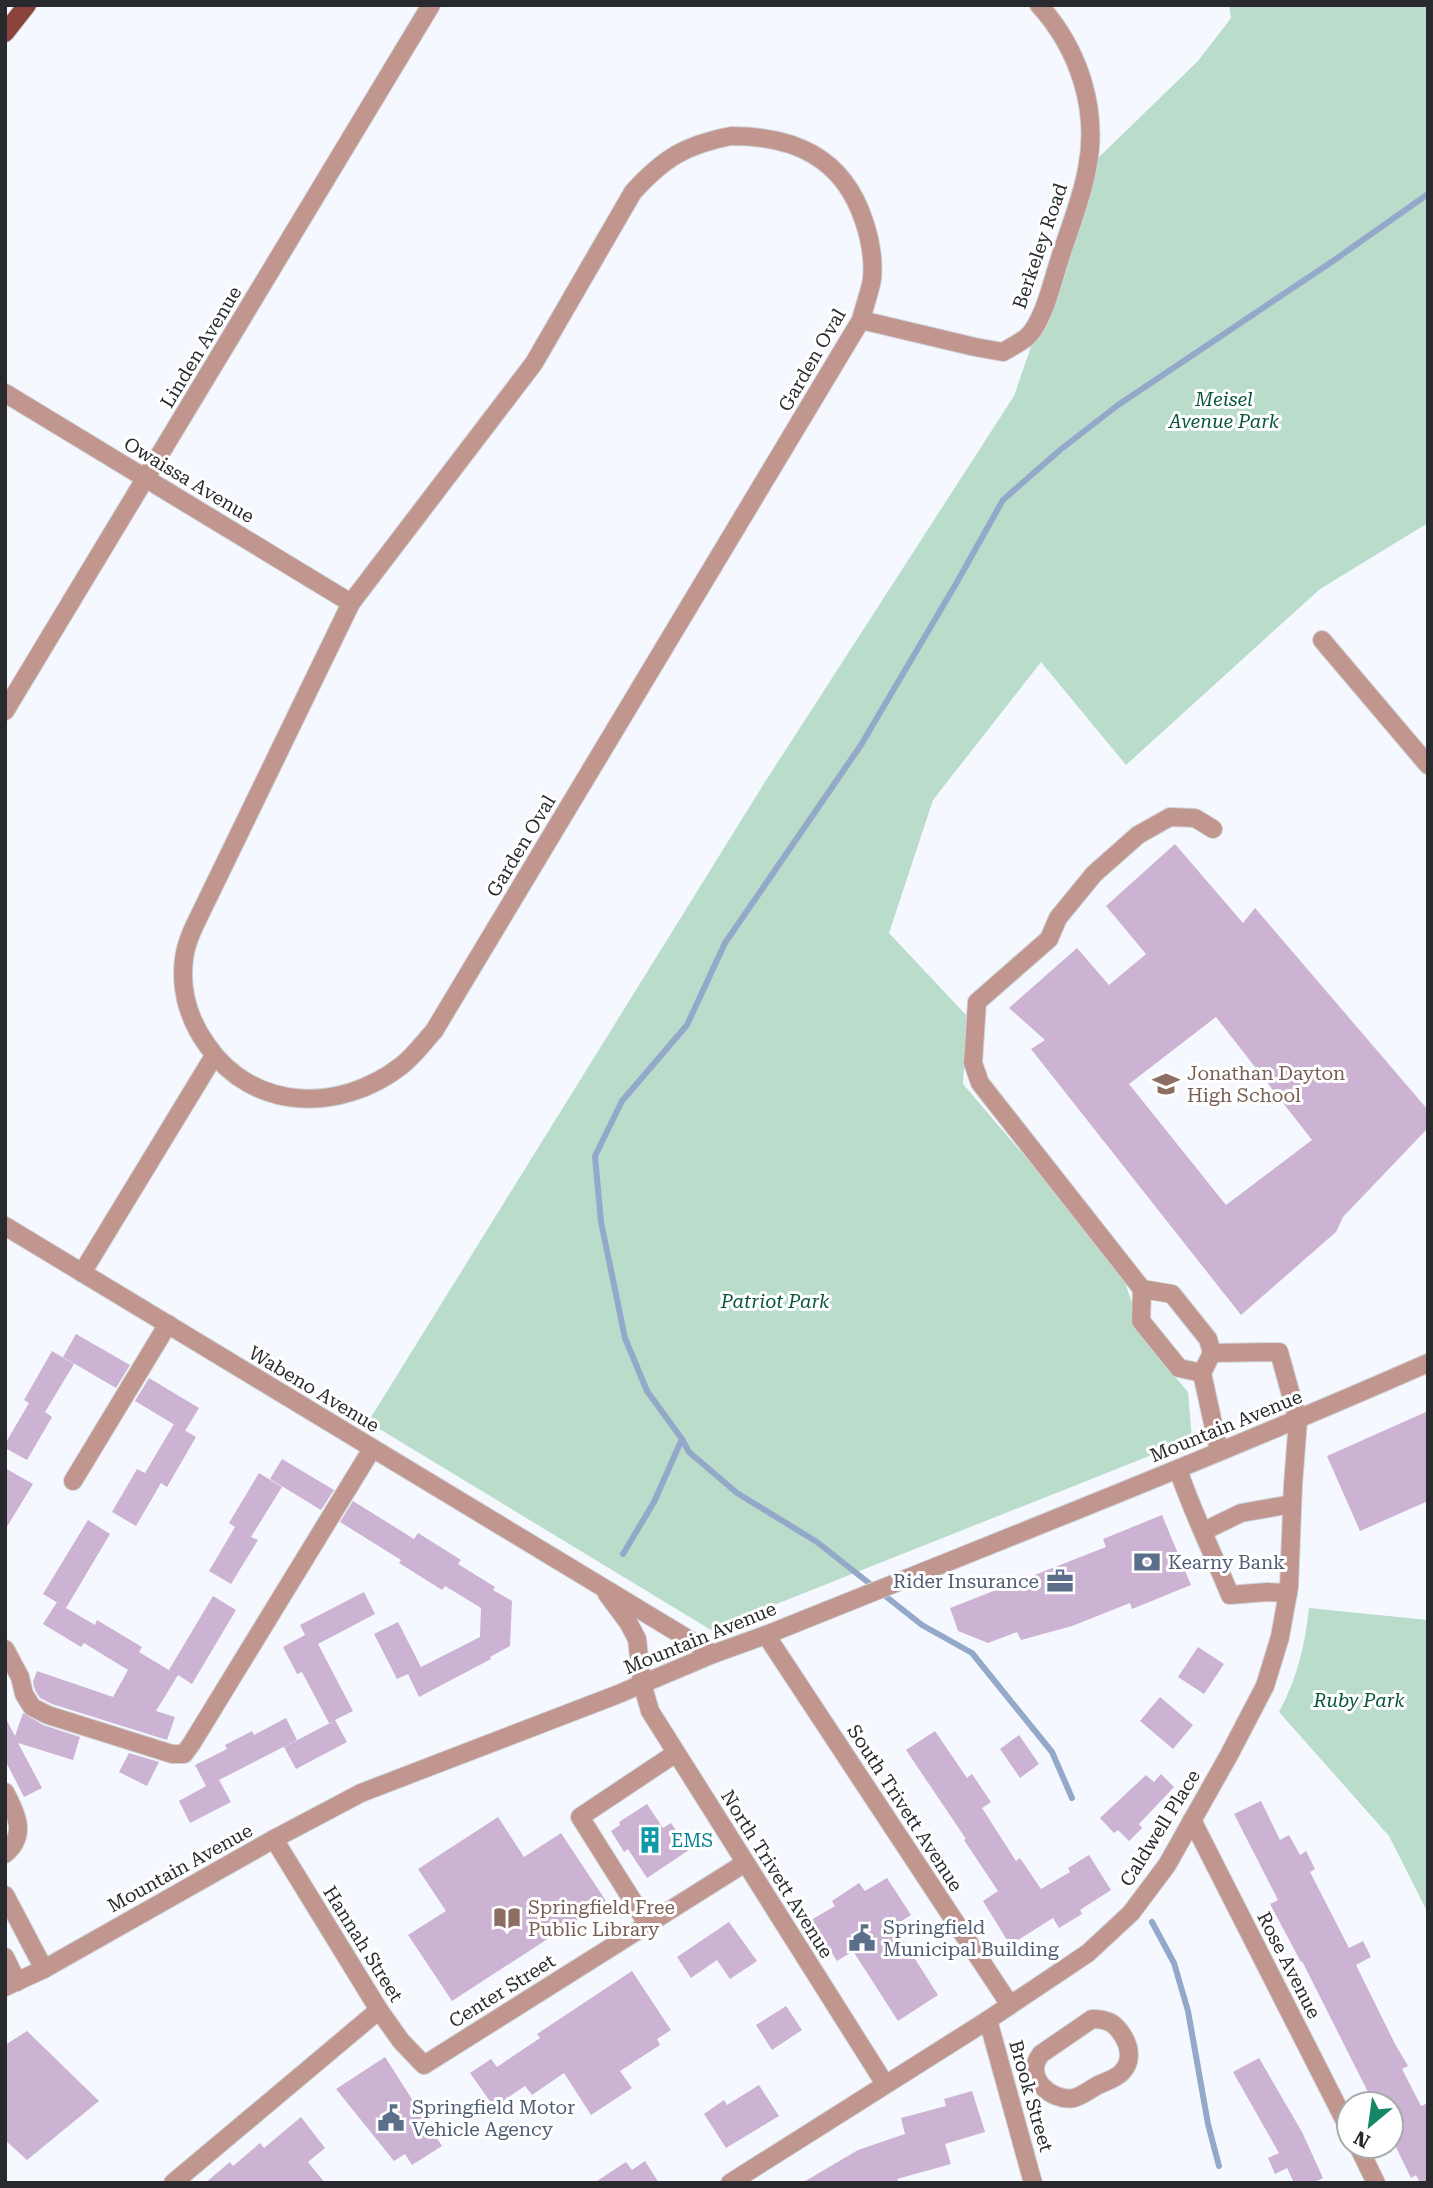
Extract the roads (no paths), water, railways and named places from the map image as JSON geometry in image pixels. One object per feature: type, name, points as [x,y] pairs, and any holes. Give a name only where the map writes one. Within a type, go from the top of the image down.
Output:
[{"type":"main road","points":[[5,33],[27,5]]},
{"type":"street","name":"Linden Avenue","points":[[5,711],[431,5]]},
{"type":"street","name":"Berkeley Road","points":[[861,320],[1003,352],[1028,337],[1042,314],[1084,183],[1090,125],[1078,67],[1060,32],[1039,5]]},
{"type":"street","name":"Garden Oval","points":[[731,136],[760,136],[788,142],[814,154],[827,162],[846,183],[860,208],[869,236],[872,278],[861,320],[434,1031],[412,1056],[385,1076],[355,1091],[322,1098],[294,1099],[267,1093],[243,1081],[214,1056],[197,1031],[187,1006],[183,979],[184,956],[205,904],[351,603],[534,363],[633,192],[653,171],[676,154],[702,142],[731,136]]},
{"type":"street","name":"Owaissa Avenue","points":[[5,393],[351,603]]},
{"type":"street","points":[[1322,640],[1428,765]]},
{"type":"street","points":[[1202,1374],[1179,1368],[1141,1321],[1142,1289],[980,1083],[973,1063],[977,1002],[1049,939],[1058,918],[1094,874],[1138,835],[1170,817],[1195,818],[1213,829]]},
{"type":"street","points":[[82,1273],[214,1056]]},
{"type":"street","name":"Wabeno Avenue","points":[[5,1226],[713,1654]]},
{"type":"street","points":[[1142,1289],[1172,1294],[1208,1339],[1212,1353],[1202,1374],[1219,1451]]},
{"type":"street","points":[[73,1481],[167,1324]]},
{"type":"street","name":"Caldwell Place","points":[[730,2183],[988,2020],[1088,1953],[1131,1913],[1167,1865],[1265,1686],[1280,1637],[1288,1593],[1298,1420],[1279,1352],[1212,1353]]},
{"type":"street","name":"Mountain Avenue","points":[[11,1984],[44,1969],[274,1839],[362,1793],[616,1696],[713,1654],[1298,1420],[1428,1363]]},
{"type":"street","points":[[5,1649],[20,1676],[24,1694],[32,1707],[48,1715],[172,1754],[184,1754],[372,1449]]},
{"type":"street","points":[[1178,1469],[1187,1497],[1230,1595],[1288,1593]]},
{"type":"street","points":[[1204,1531],[1241,1513],[1292,1504]]},
{"type":"street","name":"Wabeno Avenue","points":[[601,1586],[628,1622],[636,1639],[642,1683]]},
{"type":"street","name":"South Trivett Avenue","points":[[766,1635],[1010,2005]]},
{"type":"street","name":"North Trivett Avenue","points":[[642,1683],[650,1711],[885,2084]]},
{"type":"street","points":[[648,1924],[580,1816],[676,1753]]},
{"type":"street","points":[[5,1792],[19,1830],[16,1844],[5,1854]]},
{"type":"street","name":"Rose Avenue","points":[[1192,1821],[1335,2102]]},
{"type":"street","name":"Hannah Street","points":[[274,1839],[379,2010],[401,2041],[424,2065]]},
{"type":"street","name":"Center Street","points":[[424,2065],[745,1863]]},
{"type":"street","points":[[5,1895],[44,1969]]},
{"type":"street","points":[[5,1958],[11,1984]]},
{"type":"street","points":[[173,2183],[379,2010]]},
{"type":"street","points":[[1092,2019],[1106,2019],[1126,2041],[1128,2060],[1122,2072],[1076,2098],[1051,2095],[1037,2081],[1034,2070],[1036,2060],[1041,2054],[1092,2019]]},
{"type":"street","name":"Brook Street","points":[[988,2020],[1033,2183]]},
{"type":"street","points":[[1007,2091],[1037,2081]]},
{"type":"street","points":[[1365,2160],[1376,2183]]},
{"type":"waterway","points":[[1072,1798],[1052,1752],[972,1653],[922,1625],[817,1542],[737,1493],[689,1452],[647,1391],[625,1338],[601,1222],[595,1156],[622,1101],[687,1025],[725,943],[861,745],[1003,500],[1060,450],[1118,405],[1428,194]]},
{"type":"waterway","points":[[623,1554],[654,1502],[682,1439]]},
{"type":"waterway","points":[[1152,1922],[1174,1963],[1188,2011],[1208,2124],[1219,2166]]},
{"type":"place","name":"Jonathan Dayton High School","points":[[1166,1084]]},
{"type":"place","name":"Kearny Bank","points":[[1147,1562]]},
{"type":"place","name":"Rider Insurance","points":[[1060,1581]]},
{"type":"place","name":"EMS","points":[[650,1840]]},
{"type":"place","name":"Springfield Free Public Library","points":[[507,1918]]},
{"type":"place","name":"Springfield Municipal Building","points":[[862,1938]]},
{"type":"place","name":"Springfield Motor Vehicle Agency","points":[[391,2118]]},
{"type":"park label","name":"Meisel Avenue Park","points":[[1224,410]]},
{"type":"park label","name":"Patriot Park","points":[[775,1301]]},
{"type":"park label","name":"Ruby Park","points":[[1359,1700]]}]
